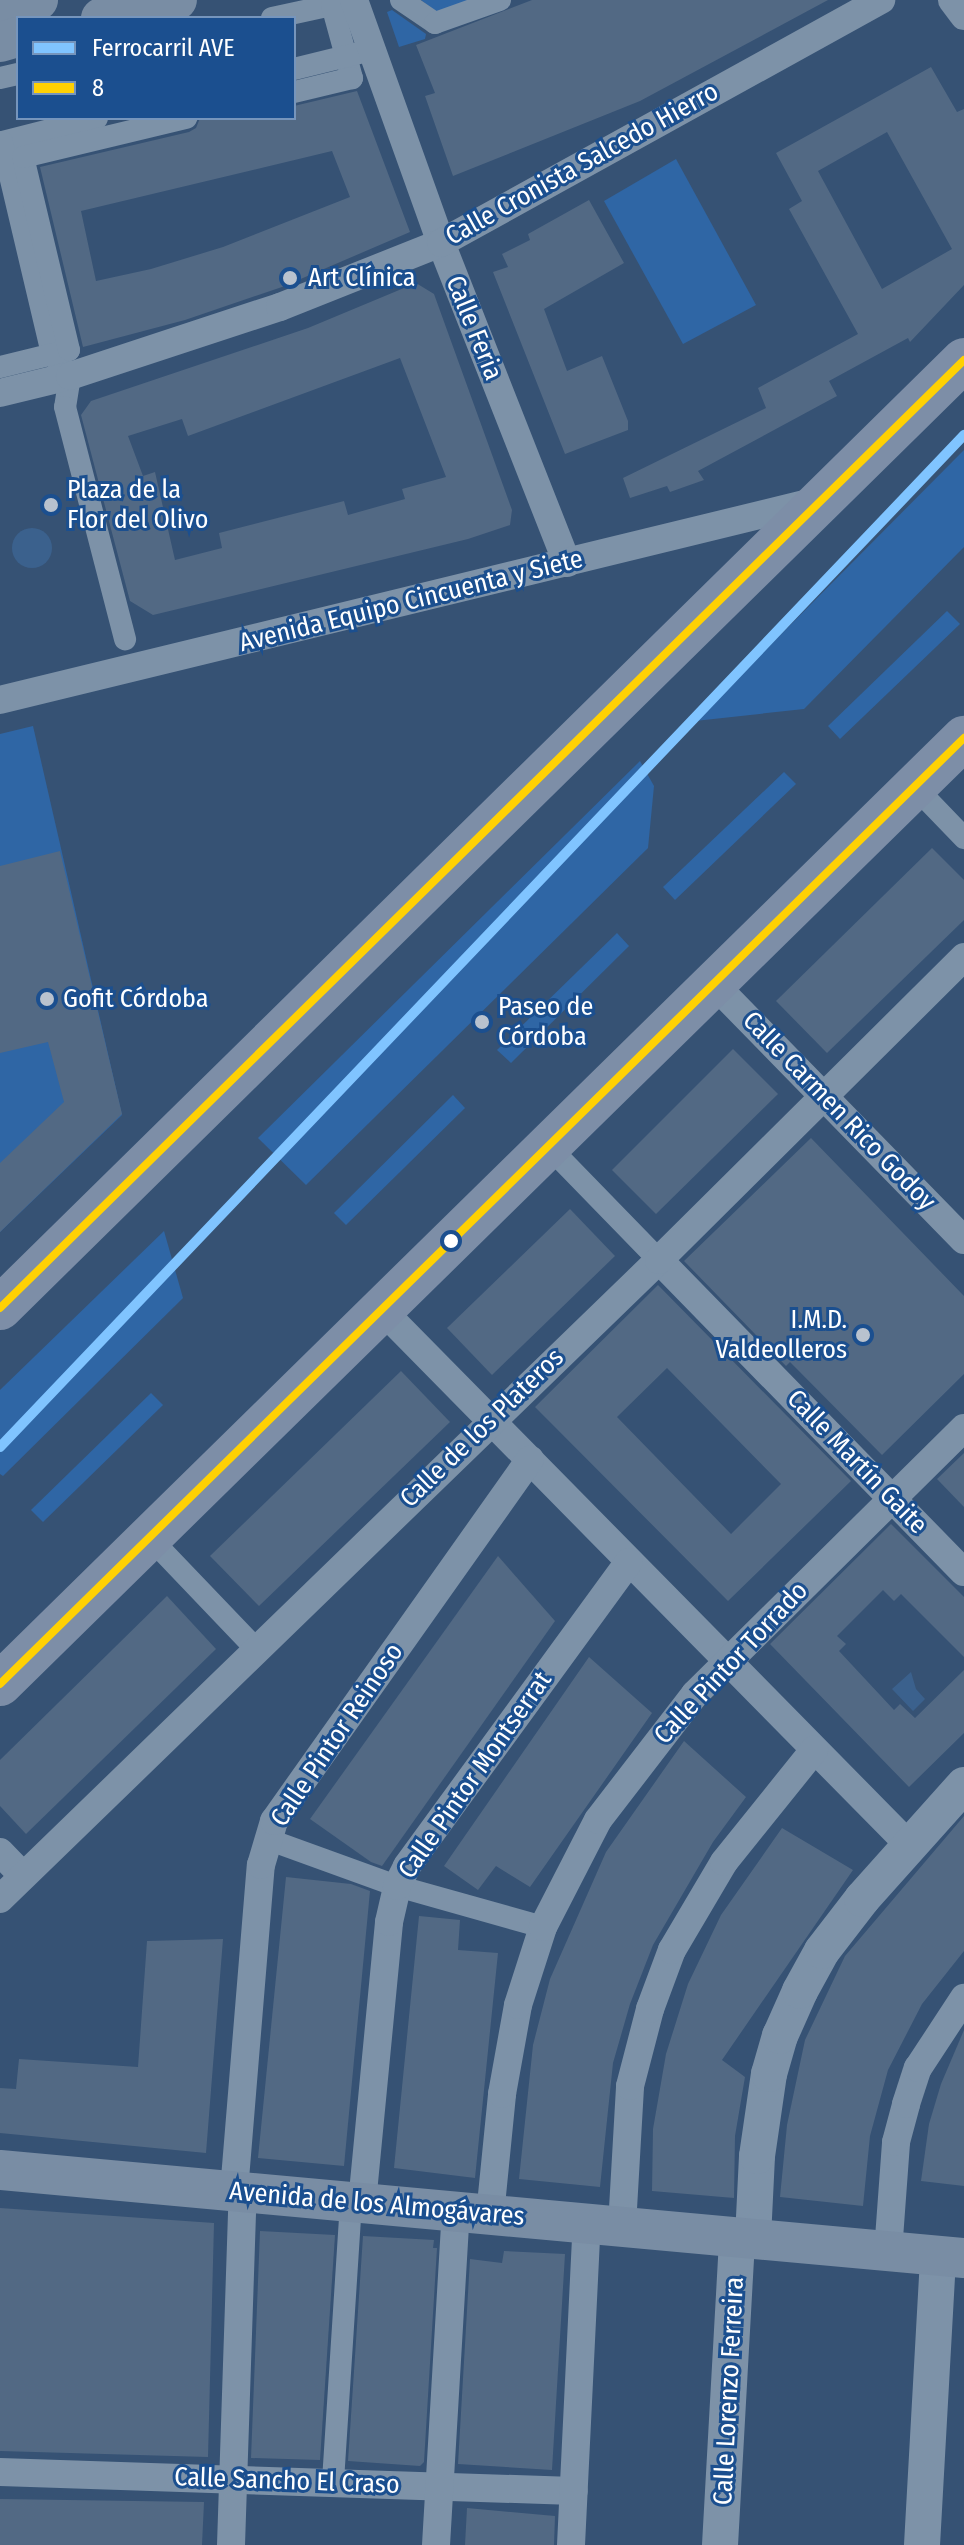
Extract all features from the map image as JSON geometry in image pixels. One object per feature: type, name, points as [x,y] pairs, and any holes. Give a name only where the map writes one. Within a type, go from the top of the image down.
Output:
[{"type":"main road","points":[[0,9],[38,0]]},
{"type":"main road","points":[[109,16],[177,0]]},
{"type":"main road","points":[[0,1308],[964,360]]},
{"type":"main road","points":[[0,1684],[964,738]]},
{"type":"main road","name":"Avenida de los Almogávares","points":[[0,2170],[951,2258]]},
{"type":"street","name":"Calle Feria","points":[[354,0],[441,243],[567,563]]},
{"type":"street","points":[[401,0],[435,23],[500,0]]},
{"type":"street","name":"Calle Cronista Salcedo Hierro","points":[[0,393],[61,365],[280,307],[441,243],[881,0]]},
{"type":"street","points":[[952,0],[964,16]]},
{"type":"street","points":[[281,16],[332,5],[352,78],[296,92]]},
{"type":"street","points":[[296,68],[374,49]]},
{"type":"street","points":[[89,120],[2,142],[61,365],[65,407],[125,639]]},
{"type":"street","points":[[61,365],[69,350],[23,157],[178,120]]},
{"type":"street","points":[[0,367],[61,365]]},
{"type":"street","name":"Avenida Equipo Cincuenta y Siete","points":[[0,700],[822,500]]},
{"type":"street","points":[[915,787],[964,838]]},
{"type":"street","name":"Calle de los Plateros","points":[[0,1899],[490,1420],[659,1260],[964,957]]},
{"type":"street","name":"Calle Carmen Rico Godoy","points":[[713,983],[964,1240]]},
{"type":"street","name":"Calle Martín Gaite","points":[[548,1146],[964,1572]]},
{"type":"street","points":[[382,1310],[909,1845]]},
{"type":"street","name":"Calle Pintor Torrado","points":[[436,2545],[439,2486],[473,2213],[524,1982],[543,1927],[598,1820],[643,1758],[727,1660],[964,1428]]},
{"type":"street","name":"Calle Pintor Reinoso","points":[[231,2545],[239,2192],[253,1950],[267,1839],[285,1804],[530,1460]]},
{"type":"street","points":[[149,1537],[255,1648]]},
{"type":"street","name":"Calle Pintor Montserrat","points":[[356,2202],[389,1922],[397,1886],[497,1741],[629,1562]]},
{"type":"street","points":[[571,2545],[574,2491],[604,2225],[630,2086],[646,2022],[672,1950],[724,1862],[814,1750]]},
{"type":"street","name":"Calle Lorenzo Ferreira","points":[[720,2545],[745,2238],[762,2112],[780,2036],[822,1951],[909,1845],[964,1785]]},
{"type":"street","points":[[267,1839],[397,1886],[543,1927]]},
{"type":"street","points":[[0,1852],[23,1876]]},
{"type":"street","points":[[888,2252],[896,2142],[906,2104],[918,2068],[964,1998]]},
{"type":"street","points":[[333,2481],[356,2202]]},
{"type":"street","points":[[922,2545],[951,2258]]},
{"type":"street","name":"Calle Sancho El Craso","points":[[0,2472],[574,2491]]},
{"type":"shaded area","points":[[421,0],[475,0],[439,14]]},
{"type":"shaded area","points":[[392,10],[426,34],[425,39],[399,47],[387,12]]},
{"type":"shaded area","points":[[676,159],[756,305],[683,344],[604,201]]},
{"type":"shaded area","points":[[964,450],[964,547],[804,709],[695,721]]},
{"type":"shaded area","points":[[32,528],[46,534],[52,548],[46,562],[32,568],[18,562],[12,548],[18,534]]},
{"type":"shaded area","points":[[947,611],[960,624],[840,739],[828,726]]},
{"type":"shaded area","name":"Gofit Córdoba","points":[[33,726],[122,1115],[0,1232],[0,734]]},
{"type":"shaded area","points":[[640,761],[654,786],[648,848],[306,1185],[258,1138]]},
{"type":"shaded area","points":[[784,772],[796,784],[675,900],[663,887]]},
{"type":"shaded area","points":[[617,933],[629,946],[511,1063],[497,1050]]},
{"type":"shaded area","points":[[453,1095],[465,1108],[346,1225],[334,1213]]},
{"type":"shaded area","points":[[164,1231],[183,1298],[3,1476],[0,1474],[0,1390]]},
{"type":"shaded area","points":[[151,1393],[163,1405],[43,1522],[31,1510]]},
{"type":"shaded area","points":[[911,1672],[916,1689],[925,1699],[913,1711],[892,1689]]},
{"type":"building","points":[[532,0],[828,0],[640,101],[453,176],[425,96],[435,93],[416,45]]},
{"type":"building","points":[[931,67],[957,112],[964,109],[964,285],[910,342],[908,338],[829,381],[837,396],[698,471],[704,480],[670,492],[667,486],[630,498],[623,478],[766,408],[758,388],[858,334],[789,209],[802,201],[776,153]],"holes":[[[887,132],[952,249],[882,289],[818,171]]]},
{"type":"building","points":[[357,91],[410,232],[282,287],[185,320],[83,347],[40,167],[196,128],[199,120],[296,120],[296,106]],"holes":[[[332,151],[350,197],[223,247],[151,269],[96,281],[81,211]]]},
{"type":"building","points":[[589,200],[624,263],[544,309],[567,371],[602,356],[628,421],[628,430],[565,454],[493,272],[508,267],[502,254],[530,240],[528,234]]},
{"type":"building","points":[[416,283],[434,294],[512,510],[510,525],[468,539],[153,615],[130,601],[81,415],[91,401],[308,328]],"holes":[[[400,358],[446,477],[402,489],[405,499],[348,515],[344,501],[219,533],[222,548],[175,560],[155,472],[143,476],[128,436],[182,419],[188,436]]]},
{"type":"building","points":[[932,848],[964,880],[964,920],[827,1053],[776,1001]]},
{"type":"building","name":"Gofit Córdoba","points":[[60,851],[122,1114],[0,1232],[0,1163],[64,1102],[48,1042],[0,1053],[0,866]]},
{"type":"building","points":[[733,1049],[778,1094],[656,1214],[612,1170]]},
{"type":"building","name":"I.M.D. Valdeolleros","points":[[811,1138],[964,1296],[964,1374],[882,1455],[790,1362],[786,1366],[684,1261]]},
{"type":"building","points":[[570,1209],[615,1256],[492,1375],[447,1328]]},
{"type":"building","points":[[658,1285],[851,1481],[728,1601],[535,1407]],"holes":[[[667,1368],[781,1484],[731,1534],[617,1417]]]},
{"type":"building","points":[[401,1371],[450,1422],[259,1606],[210,1556]]},
{"type":"building","points":[[964,1453],[964,1507],[937,1479]]},
{"type":"building","points":[[891,1524],[964,1597],[964,1657],[901,1594],[894,1601],[883,1590],[837,1636],[846,1644],[839,1651],[894,1710],[900,1704],[915,1718],[964,1670],[964,1733],[909,1787],[770,1644]]},
{"type":"building","points":[[498,1556],[555,1621],[382,1866],[371,1862],[310,1819]]},
{"type":"building","points":[[167,1596],[216,1649],[26,1834],[0,1806],[0,1760]]},
{"type":"building","points":[[589,1657],[652,1713],[530,1887],[496,1866],[478,1890],[444,1866]]},
{"type":"building","points":[[684,1741],[746,1797],[713,1842],[653,1945],[630,2004],[613,2063],[600,2187],[519,2179],[533,2045],[550,1979],[606,1852]]},
{"type":"building","points":[[964,1816],[964,1951],[922,2004],[888,2070],[870,2136],[863,2206],[780,2197],[787,2125],[805,2040],[845,1956]]},
{"type":"building","points":[[782,1828],[853,1870],[722,2060],[745,2077],[735,2136],[734,2198],[652,2191],[653,2129],[666,2054],[688,1984],[721,1915]]},
{"type":"building","points":[[286,1877],[351,1884],[370,1891],[344,2166],[258,2158]]},
{"type":"building","points":[[419,1916],[460,1920],[458,1950],[498,1953],[475,2178],[394,2168]]},
{"type":"building","points":[[223,1939],[206,2153],[0,2133],[0,2088],[16,2089],[19,2059],[138,2067],[147,1941]]},
{"type":"building","points":[[964,2030],[964,2186],[921,2181],[929,2124],[941,2084]]},
{"type":"building","points":[[0,2208],[214,2223],[208,2457],[0,2451]]},
{"type":"building","points":[[260,2231],[335,2235],[320,2460],[251,2458]]},
{"type":"building","points":[[363,2236],[434,2240],[433,2248],[437,2248],[424,2462],[420,2466],[348,2461]]},
{"type":"building","points":[[504,2251],[565,2254],[552,2470],[458,2464],[470,2259],[502,2263]]},
{"type":"building","points":[[0,2499],[204,2502],[202,2545],[0,2545]]},
{"type":"building","points":[[467,2508],[555,2516],[554,2545],[465,2545]]},
{"type":"rail line","name":"AVE","points":[[0,1447],[964,435]]},
{"type":"transit line","name":"8","points":[[0,1308],[964,360]]},
{"type":"transit line","name":"8","points":[[0,1684],[964,738]]},
{"type":"place","name":"Art Clínica","points":[[290,278]]},
{"type":"place","name":"Plaza de la Flor del Olivo","points":[[51,505]]},
{"type":"place","name":"Gofit Córdoba","points":[[47,999]]},
{"type":"place","name":"Paseo de Córdoba","points":[[482,1022]]},
{"type":"place","name":"I.M.D. Valdeolleros","points":[[863,1335]]}]
